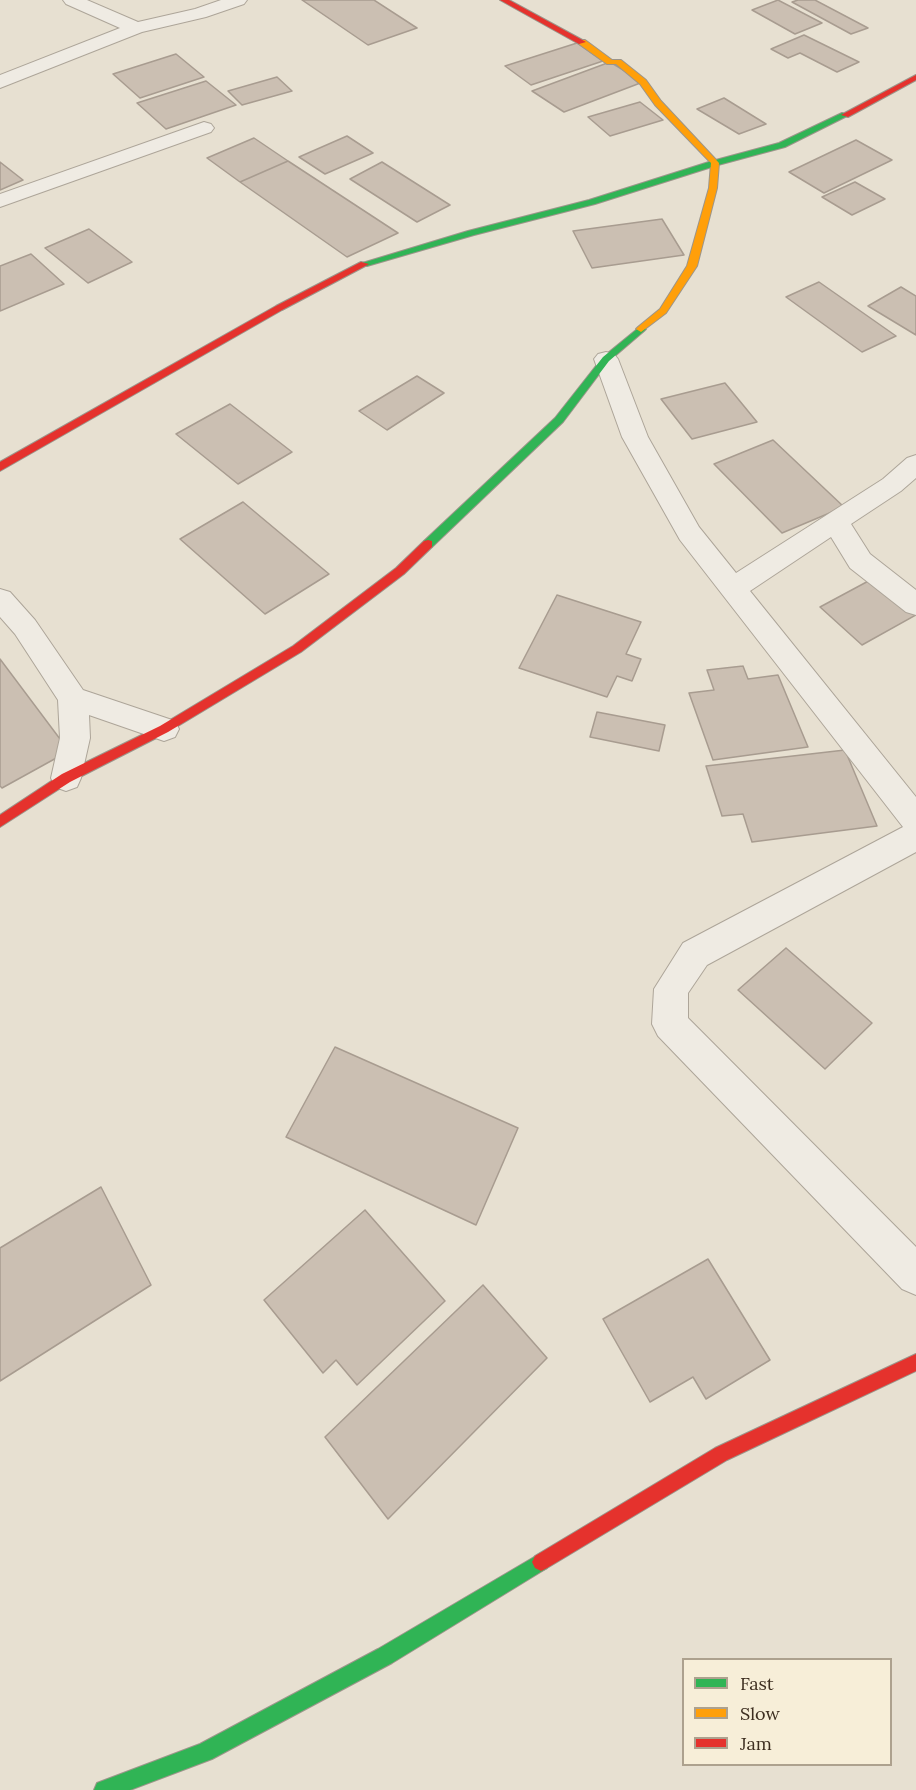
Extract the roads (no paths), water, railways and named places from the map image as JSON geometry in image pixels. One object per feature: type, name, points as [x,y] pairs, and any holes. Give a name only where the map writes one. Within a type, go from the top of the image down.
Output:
[{"type":"street","points":[[72,0],[136,28]]},
{"type":"street","points":[[0,82],[136,28],[200,13],[238,0]]},
{"type":"street","points":[[0,822],[66,778],[164,729],[297,649],[400,571],[559,420],[606,359],[663,311],[692,266],[713,188],[715,163],[658,103],[643,82],[618,62],[610,62],[582,43],[504,0]]},
{"type":"street","points":[[0,467],[279,308],[366,263],[592,202],[792,140],[825,126],[916,77]]},
{"type":"street","points":[[0,201],[204,128]]},
{"type":"street","points":[[606,359],[635,437],[689,533],[916,820]]},
{"type":"street","points":[[732,589],[892,485],[916,464]]},
{"type":"street","points":[[835,521],[860,561]]},
{"type":"street","points":[[805,541],[860,561],[916,605]]},
{"type":"street","points":[[0,599],[25,627],[73,698],[75,738],[66,778]]},
{"type":"street","points":[[73,698],[164,729]]},
{"type":"street","points":[[916,836],[695,954],[671,989],[670,1024],[916,1275]]},
{"type":"street","points":[[104,1790],[215,1747],[385,1656],[721,1454],[916,1362]]}]
